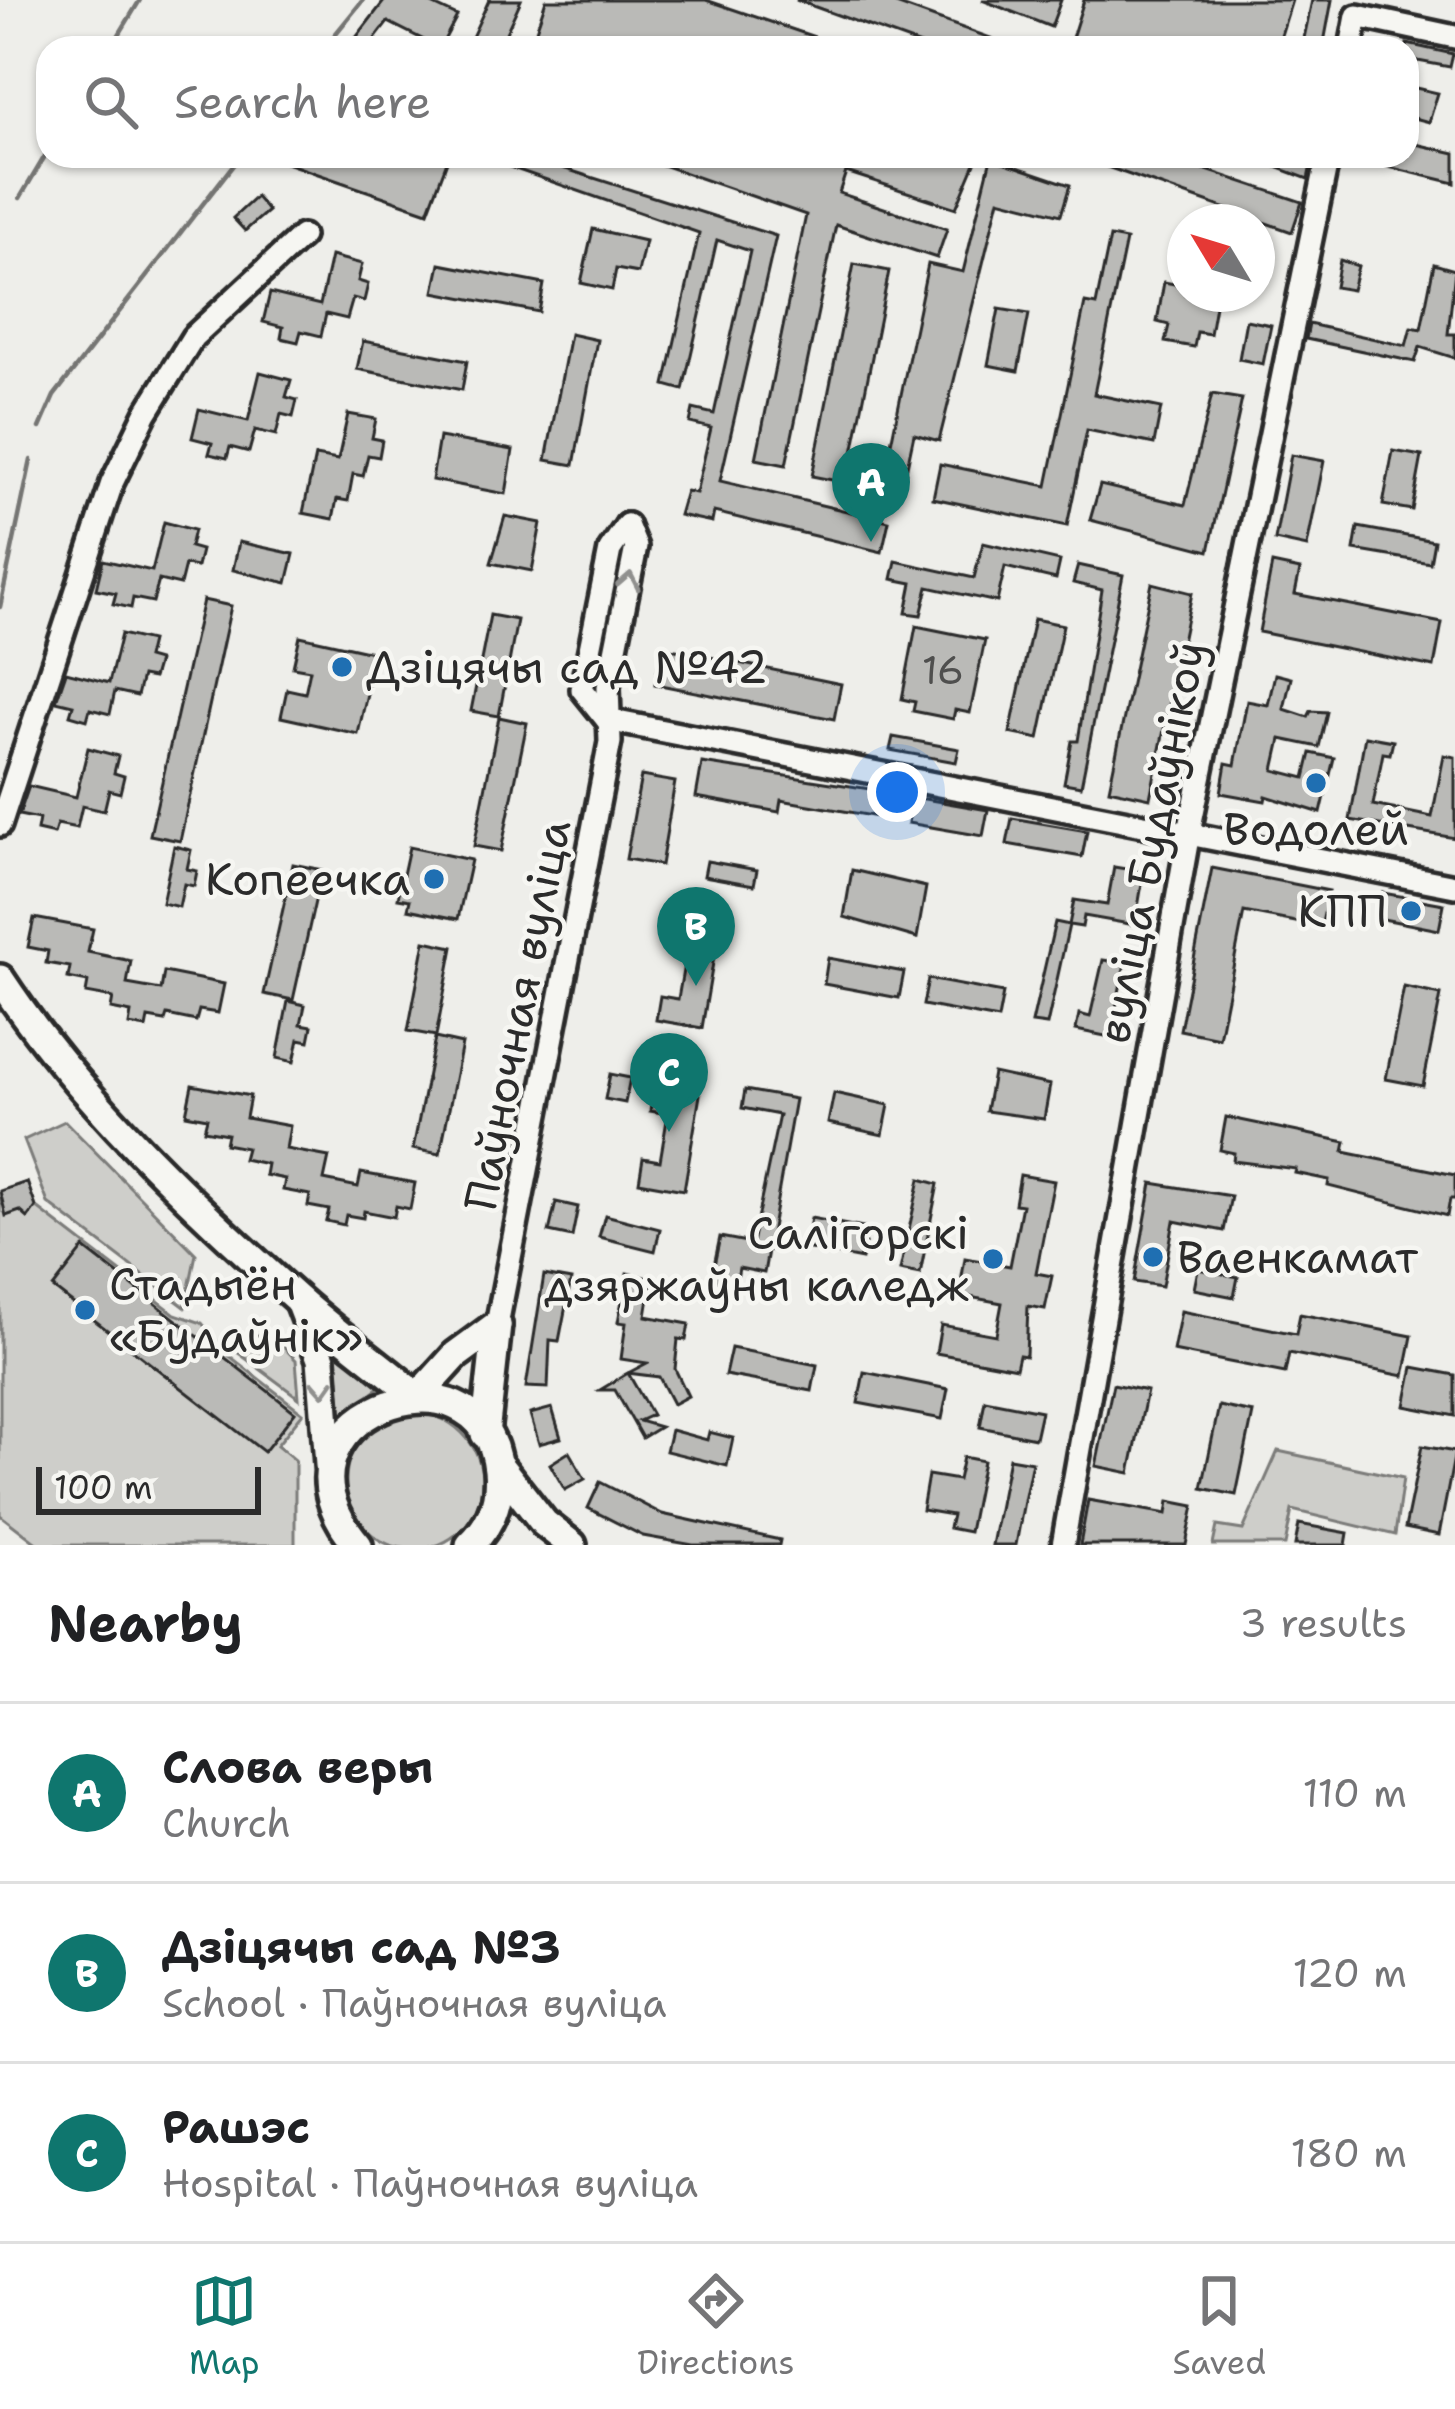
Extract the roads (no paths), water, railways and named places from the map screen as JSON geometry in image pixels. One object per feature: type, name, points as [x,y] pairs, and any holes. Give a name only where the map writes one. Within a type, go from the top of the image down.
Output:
[{"type":"main road","points":[[0,980],[43,1044],[298,1300],[418,1397]]},
{"type":"main road","points":[[298,1300],[321,1359],[332,1494],[358,1545]]},
{"type":"main road","points":[[418,1397],[456,1355],[497,1325]]},
{"type":"main road","points":[[485,1434],[497,1325]]},
{"type":"main road","points":[[366,1352],[424,1365],[456,1355]]},
{"type":"main road","points":[[332,1545],[334,1455],[347,1431],[391,1400],[418,1397],[444,1402],[485,1434],[498,1463],[544,1523],[572,1545]]},
{"type":"main road","points":[[470,1545],[494,1513],[498,1463]]},
{"type":"street","points":[[1354,36],[1358,16],[1455,37]]},
{"type":"street","name":"вуліца Будаўнікоў","points":[[1063,1545],[1189,832],[1326,168]]},
{"type":"street","points":[[0,824],[112,483],[146,413],[193,337],[302,236]]},
{"type":"street","name":"Паўночная вуліца","points":[[497,1325],[610,742],[608,686],[636,548],[627,526],[610,550],[582,689],[607,720]]},
{"type":"street","points":[[607,720],[1455,886]]},
{"type":"waterway","points":[[118,36],[140,0]]},
{"type":"waterway","points":[[334,36],[363,0]]},
{"type":"waterway","points":[[20,198],[38,168]]},
{"type":"waterway","points":[[40,428],[54,396],[231,168]]},
{"type":"waterway","points":[[0,607],[31,460]]},
{"type":"place","name":"Слова веры","points":[[871,542]]},
{"type":"place","name":"Дзіцячы сад №42","points":[[342,667]]},
{"type":"place","name":"Водолей","points":[[1316,783]]},
{"type":"place","name":"Копеечка","points":[[434,879]]},
{"type":"place","name":"КПП","points":[[1411,911]]},
{"type":"place","name":"Дзіцячы сад №3","points":[[696,986]]},
{"type":"place","name":"Рашэс","points":[[669,1132]]},
{"type":"place","name":"Ваенкамат","points":[[1153,1257]]},
{"type":"place","name":"Салігорскі дзяржаўны каледж","points":[[993,1259]]},
{"type":"place","name":"Стадыён «Будаўнік»","points":[[85,1310]]}]
